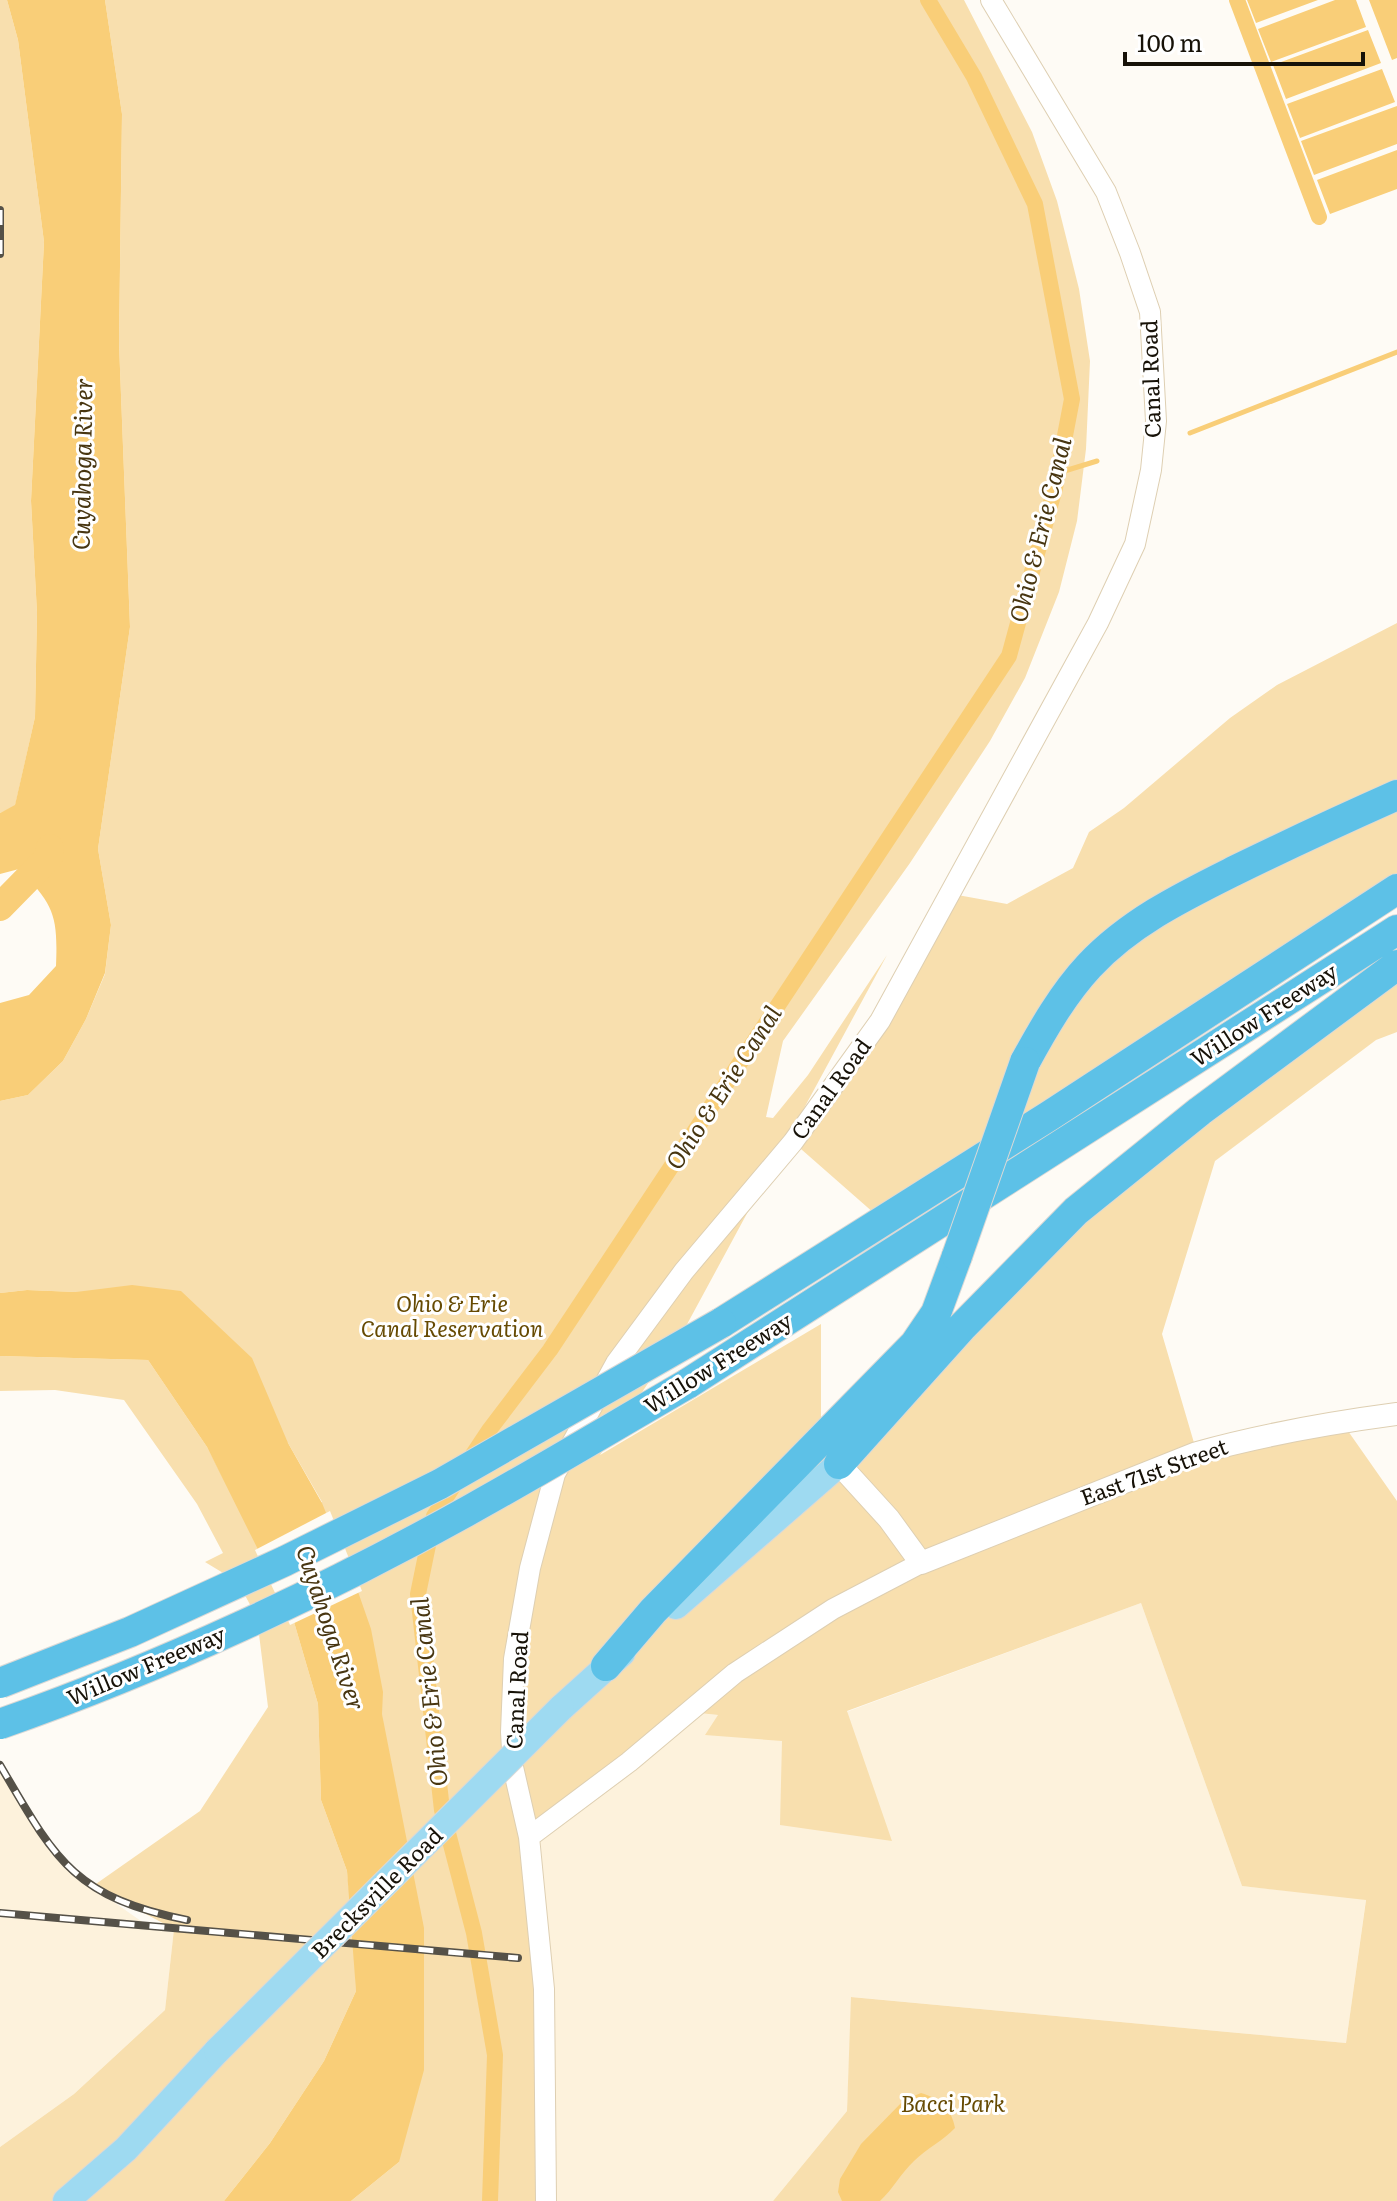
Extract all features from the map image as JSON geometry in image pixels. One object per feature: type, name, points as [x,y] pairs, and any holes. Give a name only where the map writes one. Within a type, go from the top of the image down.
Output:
[{"type":"highway","points":[[606,1666],[653,1611],[915,1344],[936,1313],[1025,1062],[1051,1017],[1089,966],[1131,928],[1166,905],[1397,795]]},
{"type":"highway","name":"Willow Freeway","points":[[0,1683],[130,1632],[285,1561],[440,1484],[721,1323],[1049,1116],[1397,889]]},
{"type":"highway","name":"Willow Freeway","points":[[0,1724],[85,1694],[284,1605],[470,1509],[687,1384],[1397,930]]},
{"type":"highway","points":[[839,1464],[962,1327],[1076,1211],[1200,1111],[1397,965]]},
{"type":"main road","name":"East 71st Street","points":[[921,1563],[1197,1453],[1341,1421],[1397,1414]]},
{"type":"main road","points":[[839,1464],[889,1519],[921,1563]]},
{"type":"main road","name":"Brecksville Road","points":[[66,2201],[126,2149],[217,2051],[561,1708],[839,1464]]},
{"type":"street","name":"Canal Road","points":[[546,2201],[544,1989],[529,1837],[513,1767],[511,1732],[514,1659],[530,1568],[555,1474],[616,1363],[684,1271],[793,1142],[880,1021],[1091,637],[1135,544],[1151,470],[1156,421],[1150,312],[1106,192],[991,0]]},
{"type":"street","name":"East 71st Street","points":[[529,1837],[629,1762],[735,1673],[833,1609],[921,1563]]},
{"type":"shaded area","points":[[1141,1603],[1242,1886],[1366,1899],[1346,2043],[852,1997],[847,2111],[773,2201],[546,2201],[529,1837],[689,1712],[811,1725]]},
{"type":"shaded area","points":[[0,1770],[42,1837],[74,1874],[148,1926],[174,1929],[165,2010],[74,2094],[0,2147]]},
{"type":"green space","points":[[0,0],[7,0],[18,40],[44,242],[31,501],[37,613],[35,717],[15,806],[0,813]]},
{"type":"green space","points":[[105,0],[964,0],[1032,132],[1057,201],[1079,289],[1090,361],[1086,449],[1077,521],[1059,592],[1025,678],[990,741],[910,863],[783,1041],[766,1117],[773,1118],[808,1075],[887,955],[685,1328],[600,1455],[821,1324],[821,1442],[653,1611],[839,1464],[1076,1211],[1397,965],[1397,1032],[1376,1040],[1215,1161],[1162,1334],[1197,1453],[1341,1421],[1397,1501],[1397,2201],[773,2201],[847,2111],[851,1997],[1346,2043],[1366,1900],[1242,1886],[1141,1603],[847,1711],[892,1841],[780,1825],[782,1741],[705,1735],[718,1715],[689,1712],[529,1837],[546,2201],[351,2201],[399,2162],[382,1714],[294,1622],[318,1704],[321,1800],[347,1871],[355,1945],[356,1991],[324,2061],[270,2143],[224,2201],[0,2201],[0,2147],[74,2094],[165,2010],[174,1929],[93,1886],[200,1811],[268,1707],[257,1618],[238,1582],[205,1562],[223,1553],[197,1504],[124,1400],[55,1390],[0,1391],[0,1356],[148,1360],[207,1447],[254,1537],[322,1502],[288,1443],[76,1292],[27,1290],[0,1293],[0,1101],[28,1095],[63,1061],[86,1019],[105,974],[111,925],[98,849],[130,627],[119,343],[122,114]]},
{"type":"green space","points":[[1397,623],[1397,889],[883,1221],[793,1142],[952,894],[1007,904],[1073,868],[1089,832],[1124,808],[1230,718],[1277,685]]},
{"type":"water","points":[[7,0],[105,0],[122,114],[119,343],[130,627],[98,849],[111,925],[105,973],[86,1019],[63,1061],[28,1095],[0,1101],[0,1003],[29,995],[56,966],[56,934],[47,902],[19,869],[0,874],[0,813],[15,805],[35,717],[37,613],[31,501],[44,242],[18,40]]},
{"type":"water","points":[[1247,0],[1318,0],[1256,23]]},
{"type":"water","points":[[1335,0],[1356,0],[1366,27],[1271,62],[1258,29]]},
{"type":"water","points":[[1369,0],[1397,0],[1397,58],[1392,60]]},
{"type":"water","points":[[1368,30],[1381,63],[1286,99],[1273,65]]},
{"type":"water","points":[[1382,69],[1395,102],[1300,138],[1287,104]]},
{"type":"water","points":[[1397,106],[1397,144],[1314,175],[1301,141]]},
{"type":"water","points":[[1397,150],[1397,189],[1330,214],[1317,180]]},
{"type":"water","points":[[132,1285],[181,1291],[252,1358],[288,1443],[322,1503],[371,1629],[383,1692],[382,1714],[424,1928],[424,2070],[399,2162],[351,2201],[224,2201],[270,2143],[324,2061],[356,1991],[347,1871],[321,1800],[318,1704],[294,1622],[207,1447],[148,1360],[0,1356],[0,1293],[27,1290],[76,1292]]},
{"type":"water","points":[[921,2093],[944,2105],[955,2128],[914,2161],[880,2201],[842,2201],[838,2192],[840,2179],[861,2144],[904,2100]]},
{"type":"pier","points":[[330,1511],[362,1591],[290,1625],[255,1550]]},
{"type":"waterway","name":"Ohio & Erie Canal","points":[[468,1462],[550,1350],[1009,656],[1055,488],[1072,399],[1035,204],[974,77],[928,0]]},
{"type":"waterway","points":[[1237,0],[1319,217]]},
{"type":"waterway","points":[[1190,433],[1397,352]]},
{"type":"waterway","points":[[1058,473],[1097,461]]},
{"type":"waterway","name":"Cuyahoga River","points":[[0,907],[49,857],[50,848]]},
{"type":"waterway","name":"Ohio & Erie Canal","points":[[456,1482],[434,1516],[418,1594],[442,1810],[474,1933],[495,2055],[490,2201]]},
{"type":"railway","points":[[0,210],[0,254]]},
{"type":"railway","points":[[0,1765],[36,1826],[71,1869],[92,1886],[117,1899],[148,1911],[187,1920]]},
{"type":"railway","points":[[0,1913],[518,1958]]},
{"type":"park label","name":"Ohio & Erie Canal Reservation","points":[[452,1316]]},
{"type":"park label","name":"Bacci Park","points":[[953,2104]]}]
